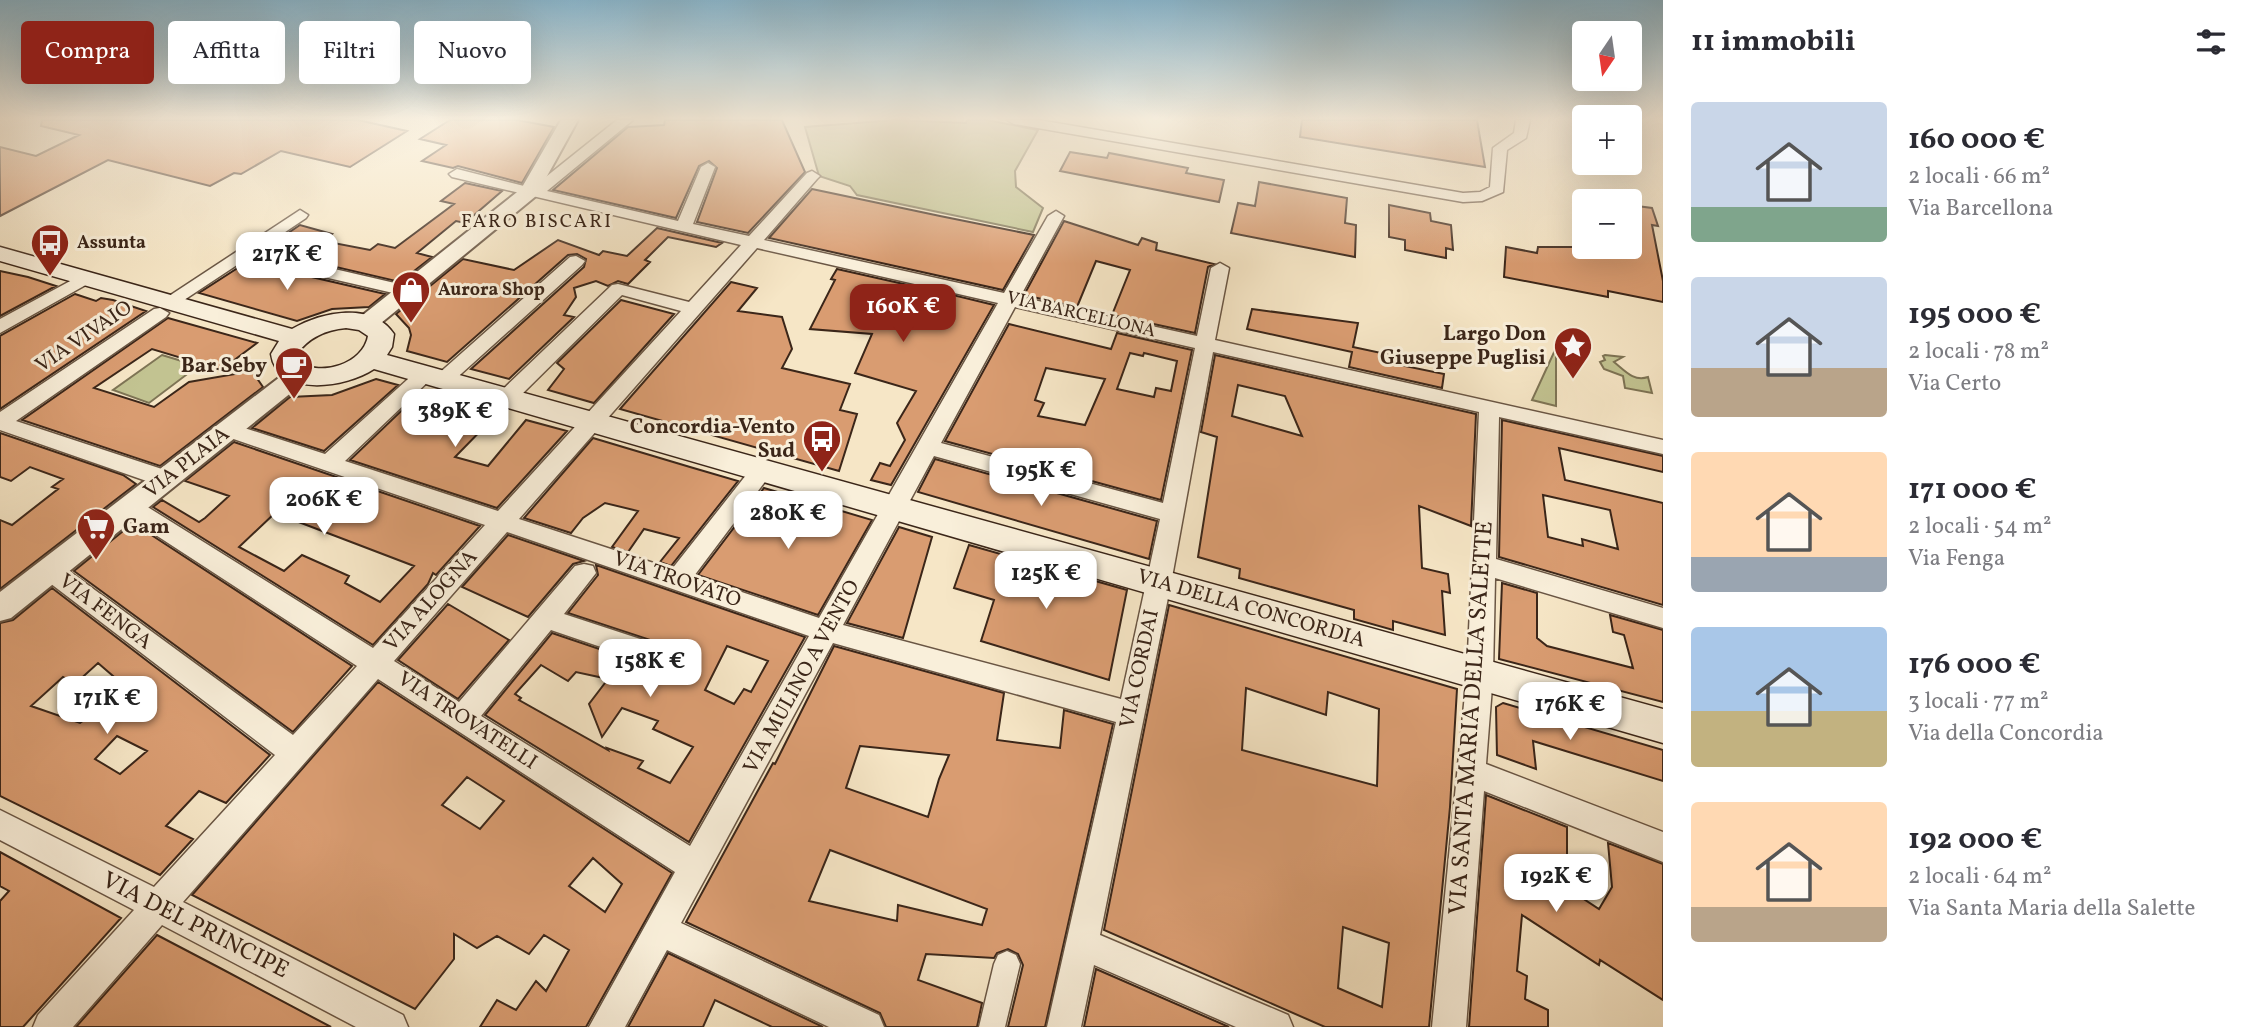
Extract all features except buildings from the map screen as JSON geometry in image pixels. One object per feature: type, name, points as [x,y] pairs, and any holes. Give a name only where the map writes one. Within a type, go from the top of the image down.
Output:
[{"type":"main road","points":[[0,254],[85,278],[164,308],[287,335],[336,321],[375,316],[382,338],[379,348],[409,369]]},
{"type":"main road","points":[[287,335],[283,360],[288,369],[298,375],[319,377],[409,369]]},
{"type":"main road","name":"VIA DELLA CONCORDIA","points":[[409,369],[1663,726]]},
{"type":"street","points":[[532,192],[543,168]]},
{"type":"street","points":[[375,316],[566,168]]},
{"type":"street","points":[[684,226],[707,168]]},
{"type":"street","points":[[1286,168],[1434,194],[1474,197],[1498,189],[1499,168]]},
{"type":"street","name":"VIA BARCELLONA","points":[[457,173],[1663,447]]},
{"type":"street","name":"VIA ALOGNA","points":[[50,1027],[812,176]]},
{"type":"street","name":"VIA VIVAIO","points":[[0,422],[300,215]]},
{"type":"street","name":"VIA MULINO A VENTO","points":[[606,1027],[1056,216]]},
{"type":"street","points":[[243,253],[407,291]]},
{"type":"street","points":[[329,463],[409,369],[576,261]]},
{"type":"street","name":"VIA CORDAI","points":[[1064,1027],[1159,583],[1220,268]]},
{"type":"street","points":[[0,327],[85,278]]},
{"type":"street","points":[[507,397],[618,289],[692,308]]},
{"type":"street","name":"VIA PLAIA","points":[[0,610],[298,375]]},
{"type":"street","name":"VIA SANTA MARIA DELLA SALETTE","points":[[1450,1027],[1479,674],[1489,408]]},
{"type":"street","points":[[0,422],[166,479]]},
{"type":"street","name":"VIA TROVATO","points":[[229,430],[827,631],[1131,714]]},
{"type":"street","points":[[930,447],[1172,514]]},
{"type":"street","points":[[677,580],[762,470]]},
{"type":"street","name":"VIA TROVATELLI","points":[[130,507],[696,868]]},
{"type":"street","points":[[1484,565],[1663,618]]},
{"type":"street","name":"VIA FENGA","points":[[50,570],[295,753]]},
{"type":"street","points":[[462,718],[584,573]]},
{"type":"street","points":[[546,618],[682,664]]},
{"type":"street","points":[[1471,772],[1663,847]]},
{"type":"street","name":"VIA DEL PRINCIPE","points":[[0,824],[377,1025]]},
{"type":"street","points":[[660,930],[867,1027]]},
{"type":"street","points":[[1081,943],[1276,1027]]},
{"type":"street","points":[[992,1027],[1007,964]]},
{"type":"green space","points":[[817,168],[1017,168],[1016,187],[1043,208],[1033,232],[857,195],[850,186],[819,176]]},
{"type":"green space","points":[[1556,348],[1556,406],[1532,400]]},
{"type":"green space","points":[[162,355],[198,366],[149,403],[113,390]]},
{"type":"green space","points":[[1605,355],[1623,357],[1614,362],[1634,377],[1648,377],[1652,393],[1625,388],[1623,376],[1604,369],[1600,362],[1605,360]]},
{"type":"place","name":"Assunta","points":[[50,277]]},
{"type":"place","name":"Aurora Shop","points":[[411,324]]},
{"type":"place","name":"Largo Don Giuseppe Puglisi","points":[[1573,380]]},
{"type":"place","name":"Bar Seby","points":[[294,400]]},
{"type":"place","name":"Concordia-Vento Sud","points":[[822,473]]},
{"type":"place","name":"Gam","points":[[96,561]]},
{"type":"district","name":"FARO BISCARI","points":[[537,222]]}]
